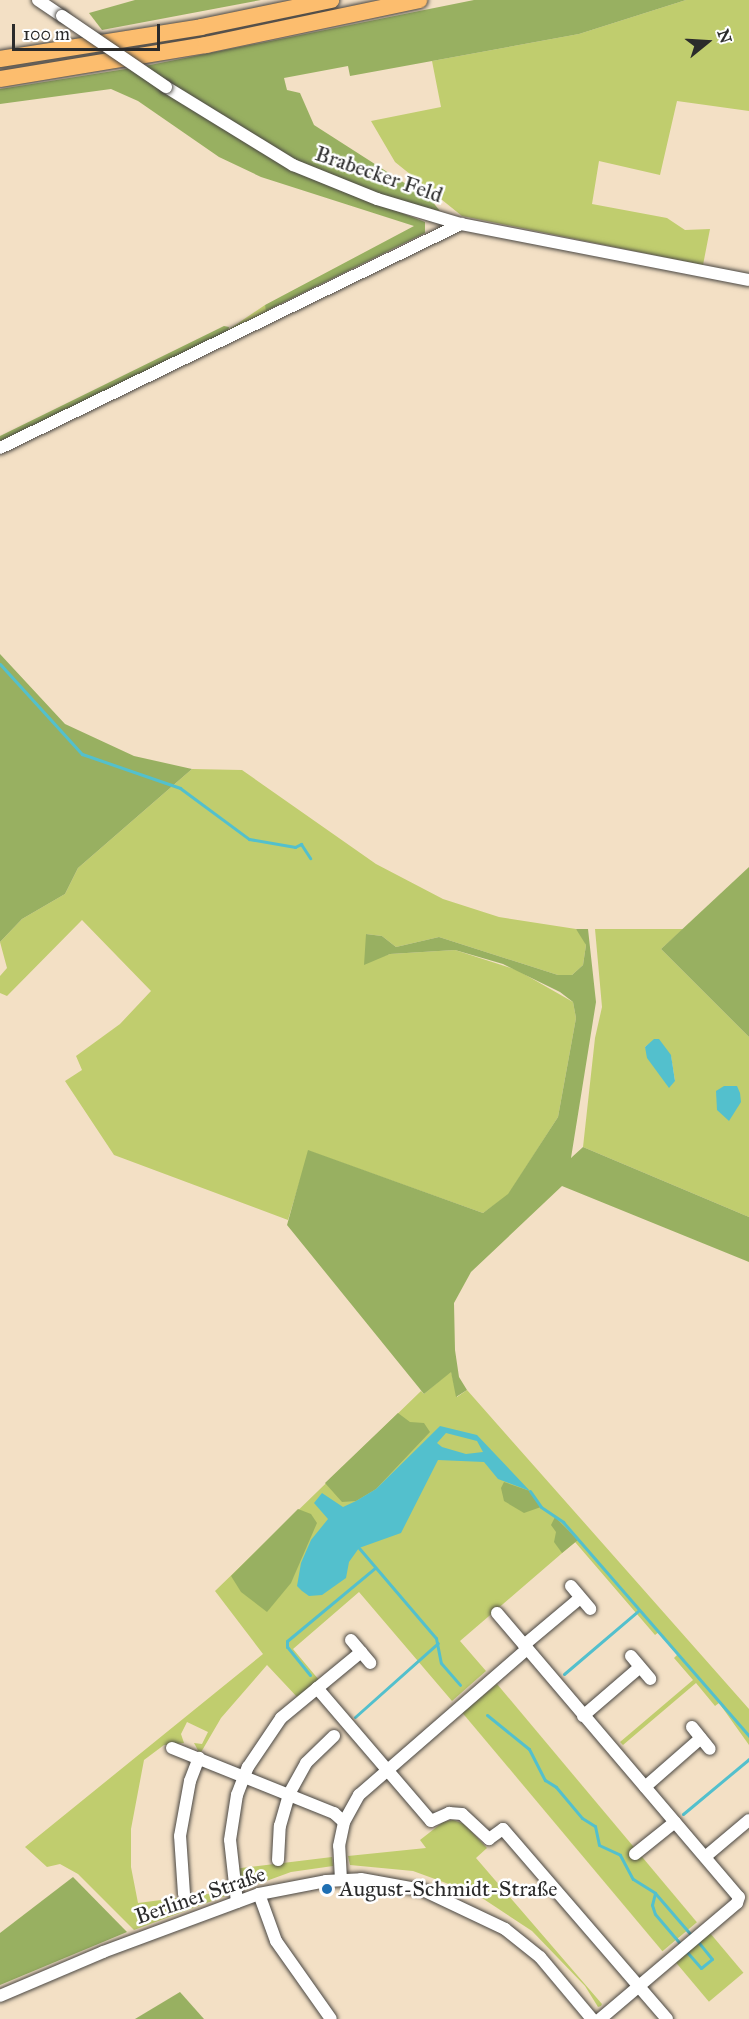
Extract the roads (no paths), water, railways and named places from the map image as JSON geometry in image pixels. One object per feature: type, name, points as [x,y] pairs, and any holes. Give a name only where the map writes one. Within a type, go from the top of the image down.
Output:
[{"type":"highway","points":[[0,59],[201,27],[331,0]]},
{"type":"highway","points":[[0,79],[206,45],[419,0]]},
{"type":"street","name":"Brabecker Feld","points":[[38,0],[166,87],[293,165],[377,199],[461,224],[749,280]]},
{"type":"street","points":[[0,448],[461,224]]},
{"type":"street","points":[[571,1586],[590,1609]]},
{"type":"street","points":[[341,1880],[339,1846],[344,1822],[359,1795],[580,1598]]},
{"type":"street","points":[[497,1613],[749,1907]]},
{"type":"street","points":[[351,1640],[370,1663]]},
{"type":"street","points":[[237,1902],[230,1840],[243,1778],[258,1748],[281,1718],[361,1652]]},
{"type":"street","points":[[631,1656],[650,1679]]},
{"type":"street","points":[[583,1716],[640,1667]]},
{"type":"street","points":[[317,1688],[431,1821],[448,1813],[462,1814],[489,1839],[502,1828],[667,2019]]},
{"type":"street","points":[[692,1727],[710,1749]]},
{"type":"street","points":[[278,1860],[280,1826],[289,1794],[306,1763],[334,1736]]},
{"type":"street","points":[[645,1786],[701,1738]]},
{"type":"street","points":[[172,1748],[334,1813],[344,1822]]},
{"type":"street","points":[[184,1894],[180,1836],[189,1789],[199,1758]]},
{"type":"street","points":[[705,1857],[749,1820]]},
{"type":"street","points":[[635,1854],[675,1822]]},
{"type":"street","name":"Berliner Straße","points":[[0,1996],[259,1894],[341,1880],[399,1883],[423,1890],[512,1934],[540,1957],[592,2019]]},
{"type":"street","points":[[259,1894],[276,1941],[331,2019]]},
{"type":"street","points":[[600,2019],[739,1897]]},
{"type":"water","points":[[654,1039],[659,1039],[671,1055],[675,1081],[669,1088],[647,1058],[645,1047]]},
{"type":"water","points":[[724,1086],[737,1086],[740,1093],[741,1102],[729,1121],[717,1110],[716,1091]]},
{"type":"water","points":[[440,1426],[477,1435],[530,1491],[498,1479],[484,1462],[438,1460],[401,1533],[359,1548],[349,1562],[346,1578],[322,1595],[309,1596],[297,1586],[301,1563],[311,1540],[328,1519],[314,1503],[322,1493],[343,1507],[376,1489]],"holes":[[[446,1433],[477,1441],[483,1452],[466,1454],[442,1447],[437,1443]]]},
{"type":"waterway","points":[[0,664],[82,754],[180,788],[249,839],[295,847],[301,844],[310,858]]},
{"type":"waterway","points":[[530,1491],[541,1507],[563,1522],[749,1736]]},
{"type":"waterway","points":[[359,1548],[436,1638],[441,1663],[460,1685]]},
{"type":"waterway","points":[[310,1675],[287,1647],[287,1641],[375,1568]]},
{"type":"waterway","points":[[564,1674],[638,1611]]},
{"type":"waterway","points":[[355,1717],[438,1643]]},
{"type":"waterway","points":[[487,1715],[529,1749],[545,1780],[556,1787],[582,1818],[595,1826],[599,1845],[620,1855],[633,1879],[655,1893],[652,1905],[655,1914],[683,1947]]},
{"type":"waterway","points":[[683,1814],[749,1759]]},
{"type":"waterway","points":[[655,1893],[693,1937]]},
{"type":"waterway","points":[[687,1952],[701,1968],[712,1959],[698,1942]]},
{"type":"place","name":"August-Schmidt-Straße","points":[[327,1889]]}]
